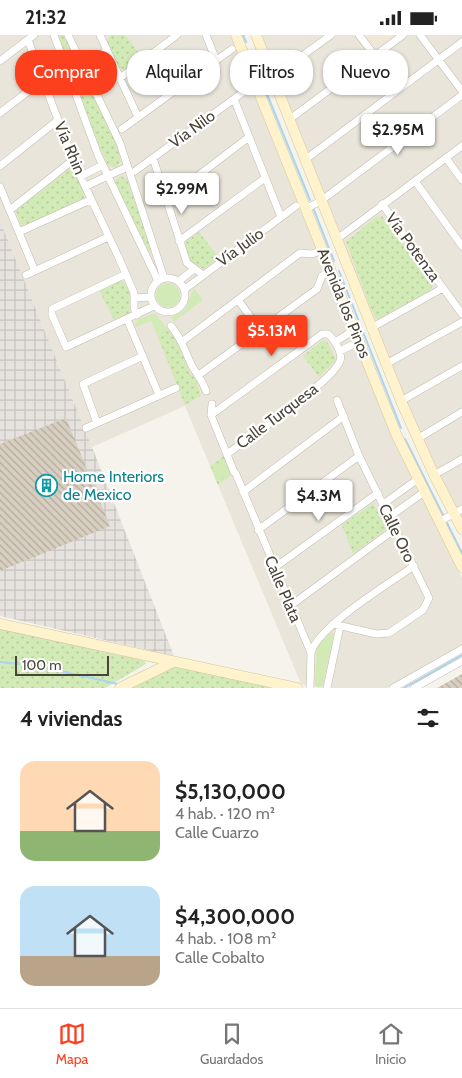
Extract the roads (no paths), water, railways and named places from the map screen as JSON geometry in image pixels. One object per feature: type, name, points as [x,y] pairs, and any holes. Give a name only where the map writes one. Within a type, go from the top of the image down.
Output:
[{"type":"street","points":[[54,35],[103,165],[150,265],[161,280]]},
{"type":"street","points":[[68,35],[75,50]]},
{"type":"street","points":[[120,77],[177,35]]},
{"type":"street","points":[[206,35],[212,50]]},
{"type":"street","name":"Avenida los Pinos","points":[[236,35],[237,49],[301,207],[323,250],[397,436],[462,567]]},
{"type":"street","points":[[310,50],[330,35]]},
{"type":"street","points":[[359,35],[370,50]]},
{"type":"street","points":[[383,50],[403,35]]},
{"type":"street","points":[[420,35],[462,91]]},
{"type":"street","points":[[102,36],[106,50]]},
{"type":"street","points":[[0,61],[31,37]]},
{"type":"street","name":"Vía Rhin","points":[[31,37],[35,50]]},
{"type":"street","points":[[220,58],[259,38]]},
{"type":"street","name":"Avenida los Pinos","points":[[259,38],[263,50]]},
{"type":"street","points":[[306,159],[462,42]]},
{"type":"street","points":[[117,71],[138,117]]},
{"type":"street","points":[[0,113],[23,95]]},
{"type":"street","name":"Vía Rhin","points":[[49,95],[90,200],[126,274],[135,298],[134,308],[137,315]]},
{"type":"street","points":[[97,95],[120,143],[158,262],[161,280]]},
{"type":"street","points":[[122,129],[168,95]]},
{"type":"street","name":"Vía Nilo","points":[[135,171],[239,95]]},
{"type":"street","name":"Avenida los Pinos","points":[[280,95],[400,401],[434,475],[458,512],[462,529]]},
{"type":"street","points":[[290,119],[323,95]]},
{"type":"street","name":"Vía Julio","points":[[185,289],[281,217],[301,207],[322,200],[462,95]]},
{"type":"street","points":[[234,99],[281,217]]},
{"type":"street","points":[[0,166],[58,120]]},
{"type":"street","points":[[166,200],[249,137]]},
{"type":"street","points":[[337,239],[462,146]]},
{"type":"street","points":[[153,158],[187,263],[203,275]]},
{"type":"street","points":[[446,158],[462,180]]},
{"type":"street","points":[[10,210],[73,160]]},
{"type":"street","points":[[81,176],[103,165]]},
{"type":"street","points":[[86,186],[127,167]]},
{"type":"street","points":[[179,241],[265,177]]},
{"type":"street","points":[[415,181],[462,246]]},
{"type":"street","points":[[0,187],[35,271]]},
{"type":"street","points":[[19,232],[90,200]]},
{"type":"street","name":"Vía Potenza","points":[[382,204],[462,314]]},
{"type":"street","points":[[26,275],[108,237]]},
{"type":"street","points":[[183,341],[300,253],[312,254],[323,250]]},
{"type":"street","points":[[150,265],[158,262]]},
{"type":"street","points":[[200,374],[317,289],[322,277],[346,262]]},
{"type":"street","name":"Vía Julio","points":[[179,281],[194,269]]},
{"type":"street","points":[[126,274],[55,306],[51,310],[66,347],[154,306]]},
{"type":"street","points":[[161,280],[179,281],[185,289],[185,300],[174,311],[164,312],[154,306],[151,291],[161,280]]},
{"type":"street","points":[[371,328],[443,288]]},
{"type":"street","points":[[135,298],[151,297]]},
{"type":"street","points":[[238,300],[261,331]]},
{"type":"street","points":[[127,319],[159,395]]},
{"type":"street","points":[[386,364],[462,322]]},
{"type":"street","points":[[171,326],[183,341],[191,364],[200,374],[206,391]]},
{"type":"street","points":[[333,339],[348,334],[354,327]]},
{"type":"street","points":[[211,415],[322,334],[328,334],[333,339],[340,353],[352,345],[361,345]]},
{"type":"street","name":"Calle Turquesa","points":[[227,454],[318,386],[340,362],[340,353]]},
{"type":"street","points":[[97,423],[83,385],[143,356]]},
{"type":"street","points":[[400,401],[462,366]]},
{"type":"street","points":[[86,428],[176,388]]},
{"type":"street","name":"Calle Oro","points":[[336,625],[383,635],[396,630],[424,610],[429,598],[359,456],[337,400]]},
{"type":"street","points":[[211,415],[212,404]]},
{"type":"street","points":[[397,436],[415,434],[462,412]]},
{"type":"street","name":"Calle Plata","points":[[211,415],[311,653],[310,688]]},
{"type":"street","points":[[243,492],[344,416]]},
{"type":"street","points":[[258,530],[359,456]]},
{"type":"street","points":[[434,475],[462,459]]},
{"type":"street","points":[[383,504],[418,479]]},
{"type":"street","points":[[389,517],[424,492]]},
{"type":"street","points":[[274,568],[378,493]]},
{"type":"street","points":[[439,522],[458,512]]},
{"type":"street","points":[[290,606],[395,529]]},
{"type":"street","points":[[311,653],[319,637],[414,566]]},
{"type":"street","points":[[0,623],[297,688]]},
{"type":"street","points":[[327,688],[336,625]]},
{"type":"street","points":[[394,688],[462,649]]},
{"type":"street","points":[[155,669],[156,658]]},
{"type":"street","points":[[414,688],[462,661]]},
{"type":"street","points":[[120,688],[155,669],[174,662]]},
{"type":"waterway","points":[[243,35],[246,42]]},
{"type":"waterway","points":[[267,95],[310,200]]},
{"type":"waterway","points":[[314,210],[334,261]]},
{"type":"waterway","points":[[339,271],[401,428]]},
{"type":"waterway","points":[[405,439],[443,515]]},
{"type":"waterway","points":[[447,523],[462,553]]},
{"type":"waterway","points":[[404,688],[462,655]]},
{"type":"waterway","points":[[0,662],[38,666],[118,684]]},
{"type":"place","name":"Home Interiors de Mexico","points":[[47,485]]}]
